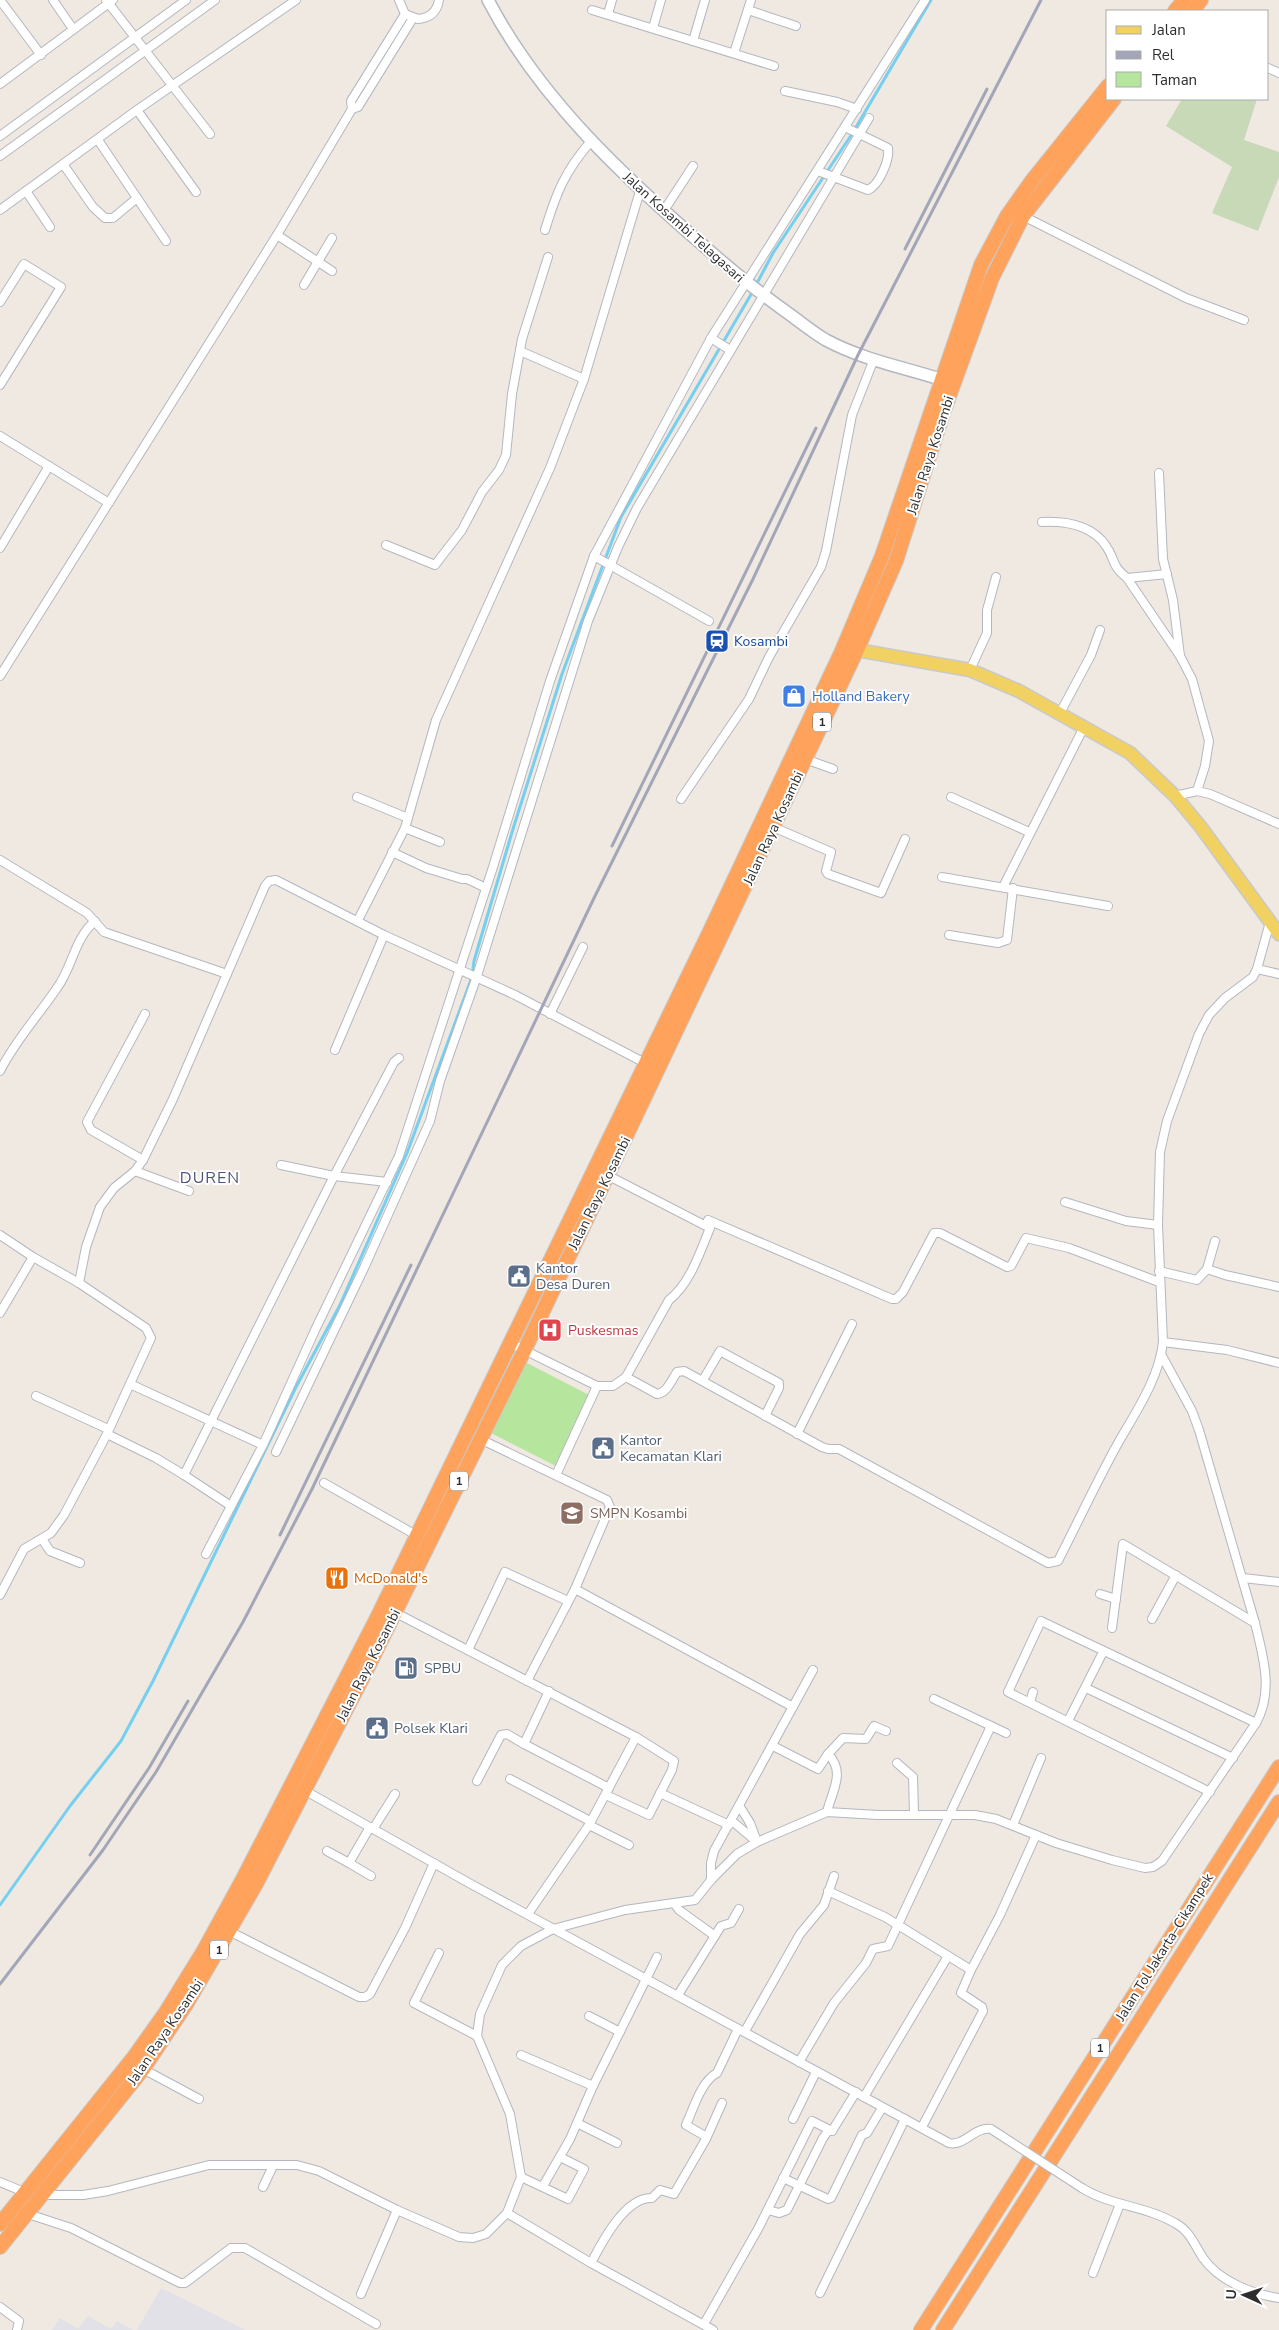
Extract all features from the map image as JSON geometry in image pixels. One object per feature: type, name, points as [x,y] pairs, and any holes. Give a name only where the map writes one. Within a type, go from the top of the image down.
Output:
[{"type":"highway","points":[[1176,10],[1184,0]]},
{"type":"highway","points":[[1193,10],[1201,0]]},
{"type":"highway","name":"Jalan Raya Kosambi","points":[[0,2246],[143,2069],[187,2003],[229,1931],[304,1790],[387,1617],[416,1535],[841,653],[882,556],[940,379],[981,266],[1007,216],[1031,182],[1106,88]]},
{"type":"highway","name":"Jalan Raya Kosambi","points":[[0,2224],[128,2065],[176,1997],[387,1617],[524,1350],[857,650],[896,561],[943,413],[992,278],[1023,216],[1113,100]]},
{"type":"highway","name":"Jalan Tol Jakarta–Cikampek","points":[[921,2330],[1279,1767]]},
{"type":"highway","name":"Jalan Tol Jakarta–Cikampek","points":[[943,2330],[1279,1802]]},
{"type":"main road","name":"Jalan Kosambi Telagasari","points":[[488,0],[501,26],[533,74],[592,140],[640,191],[749,285],[824,339],[853,353],[940,379]]},
{"type":"main road","points":[[857,650],[970,670],[1019,691],[1130,753],[1175,796],[1279,934]]},
{"type":"street","points":[[0,0],[40,55]]},
{"type":"street","points":[[53,0],[73,29]]},
{"type":"street","points":[[0,136],[186,0]]},
{"type":"street","points":[[0,156],[146,52],[215,0]]},
{"type":"street","points":[[0,210],[137,110],[296,0]]},
{"type":"street","points":[[399,0],[405,14],[414,18],[426,18],[432,15],[437,9],[439,0]]},
{"type":"street","points":[[608,14],[612,0]]},
{"type":"street","points":[[653,28],[661,0]]},
{"type":"street","points":[[693,41],[705,0]]},
{"type":"street","points":[[734,53],[751,0]]},
{"type":"street","points":[[281,1165],[334,1176],[387,1182],[397,1177],[405,1161],[433,1078],[486,888],[553,672],[602,561],[713,339],[749,285],[925,0]]},
{"type":"street","points":[[1,81],[40,55],[109,1],[171,87],[210,134]]},
{"type":"street","points":[[592,10],[774,66]]},
{"type":"street","points":[[748,10],[796,26]]},
{"type":"street","points":[[352,109],[351,101],[405,14]]},
{"type":"street","points":[[0,676],[277,236],[352,109],[358,106],[414,18]]},
{"type":"street","points":[[786,91],[838,102],[857,109]]},
{"type":"street","points":[[137,110],[196,192]]},
{"type":"street","points":[[206,1554],[263,1445],[288,1406],[362,1267],[397,1177],[430,1121],[433,1078],[475,978],[588,621],[602,561],[637,508],[728,348],[763,295],[831,177],[869,118]]},
{"type":"street","points":[[819,172],[868,190],[874,187],[886,163],[888,148],[847,128]]},
{"type":"street","points":[[98,140],[166,241]]},
{"type":"street","points":[[544,230],[562,183],[572,164],[592,140]]},
{"type":"street","points":[[63,164],[93,207],[105,218],[113,218],[137,198]]},
{"type":"street","points":[[663,212],[693,166]]},
{"type":"street","points":[[26,191],[50,227]]},
{"type":"street","points":[[358,920],[405,828],[436,720],[550,468],[584,379],[640,191]]},
{"type":"street","points":[[1023,216],[1119,266],[1186,298],[1244,320]]},
{"type":"street","points":[[277,236],[332,271]]},
{"type":"street","points":[[304,286],[332,238]]},
{"type":"street","points":[[386,545],[435,565],[462,530],[482,492],[499,470],[506,455],[512,394],[525,326],[548,257]]},
{"type":"street","points":[[0,302],[24,264],[61,287],[0,385]]},
{"type":"street","points":[[713,339],[728,348]]},
{"type":"street","points":[[520,351],[584,379]]},
{"type":"street","points":[[681,800],[749,699],[769,657],[821,567],[826,551],[852,415],[874,359]]},
{"type":"street","points":[[0,436],[109,503]]},
{"type":"street","points":[[0,548],[49,466]]},
{"type":"street","points":[[1159,473],[1163,559],[1178,629],[1180,656]]},
{"type":"street","points":[[1042,522],[1065,522],[1097,536],[1106,546],[1114,567],[1127,578],[1180,656],[1192,679],[1209,741],[1205,766],[1197,791]]},
{"type":"street","points":[[602,561],[709,621]]},
{"type":"street","points":[[1127,578],[1167,574]]},
{"type":"street","points":[[970,670],[987,633],[987,610],[996,577]]},
{"type":"street","points":[[1060,713],[1092,655],[1100,630]]},
{"type":"street","points":[[1003,887],[1029,832],[1084,727]]},
{"type":"street","points":[[805,759],[833,769]]},
{"type":"street","points":[[1175,796],[1197,791],[1228,800],[1279,824]]},
{"type":"street","points":[[357,797],[408,818]]},
{"type":"street","points":[[951,797],[1029,832]]},
{"type":"street","points":[[773,827],[831,852],[826,871],[828,874],[881,893],[905,840]]},
{"type":"street","points":[[405,828],[440,842]]},
{"type":"street","points":[[392,852],[426,868],[462,880],[467,879],[486,888]]},
{"type":"street","points":[[0,860],[87,913],[104,932],[226,974]]},
{"type":"street","points":[[942,877],[1014,888],[1108,906]]},
{"type":"street","points":[[79,1283],[86,1247],[100,1207],[114,1188],[135,1171],[143,1160],[173,1099],[264,886],[269,881],[276,880],[358,920],[384,935],[515,995],[645,1063]]},
{"type":"street","points":[[950,935],[998,942],[1007,940],[1014,888]]},
{"type":"street","points":[[0,1071],[33,1019],[59,986],[78,942],[85,930],[95,921]]},
{"type":"street","points":[[626,1377],[656,1394],[664,1392],[680,1371],[703,1380],[797,1434],[828,1450],[839,1449],[1048,1563],[1058,1561],[1116,1447],[1147,1392],[1162,1356],[1158,1225],[1163,1136],[1171,1107],[1199,1034],[1209,1015],[1224,998],[1253,977],[1258,969],[1270,922]]},
{"type":"street","points":[[335,1050],[384,935]]},
{"type":"street","points":[[550,1014],[583,947]]},
{"type":"street","points":[[1258,969],[1279,974]]},
{"type":"street","points":[[143,1160],[91,1130],[87,1118],[145,1014]]},
{"type":"street","points":[[184,1475],[334,1176],[394,1062],[399,1058]]},
{"type":"street","points":[[135,1171],[189,1191]]},
{"type":"street","points":[[510,1342],[597,1386],[613,1386],[626,1377],[669,1300],[679,1293],[710,1228],[607,1175]]},
{"type":"street","points":[[276,1452],[288,1406],[387,1182]]},
{"type":"street","points":[[1065,1202],[1126,1221],[1158,1225]]},
{"type":"street","points":[[708,1220],[892,1300],[896,1299],[903,1292],[934,1233],[940,1233],[1007,1267],[1011,1266],[1026,1238],[1069,1248],[1159,1282]]},
{"type":"street","points":[[0,1235],[33,1257],[79,1283],[146,1328],[150,1334],[150,1343],[108,1432],[64,1515],[51,1533],[24,1549],[0,1595]]},
{"type":"street","points":[[1160,1271],[1197,1280],[1206,1269],[1215,1241]]},
{"type":"street","points":[[0,1314],[33,1257]]},
{"type":"street","points":[[351,1260],[362,1267]]},
{"type":"street","points":[[1206,1269],[1224,1276],[1279,1287]]},
{"type":"street","points":[[797,1434],[852,1324]]},
{"type":"street","points":[[1163,1342],[1227,1350],[1279,1362]]},
{"type":"street","points":[[703,1380],[720,1351],[779,1383],[780,1388],[765,1416]]},
{"type":"street","points":[[40,2195],[83,2194],[108,2191],[209,2165],[273,2166],[297,2164],[311,2168],[443,2231],[467,2238],[486,2234],[507,2213],[521,2177],[510,2114],[477,2036],[480,2014],[502,1965],[521,1946],[553,1929],[625,1910],[695,1900],[711,1880],[737,1854],[757,1842],[827,1812],[878,1815],[975,1815],[1013,1825],[1036,1835],[1143,1868],[1153,1867],[1162,1861],[1256,1723],[1262,1712],[1266,1689],[1263,1654],[1255,1623],[1199,1430],[1162,1356]]},
{"type":"street","points":[[130,1384],[263,1445]]},
{"type":"street","points":[[556,1475],[597,1386]]},
{"type":"street","points":[[36,1396],[156,1458],[231,1506]]},
{"type":"street","points":[[480,1439],[607,1500],[610,1507],[575,1589],[527,1680]]},
{"type":"street","points":[[324,1483],[416,1535]]},
{"type":"street","points":[[42,1539],[53,1553],[80,1563]]},
{"type":"street","points":[[1112,1628],[1124,1544],[1255,1623]]},
{"type":"street","points":[[468,1650],[505,1572],[568,1602]]},
{"type":"street","points":[[1152,1619],[1176,1575]]},
{"type":"street","points":[[1243,1578],[1279,1582]]},
{"type":"street","points":[[575,1589],[793,1707]]},
{"type":"street","points":[[1100,1594],[1116,1599]]},
{"type":"street","points":[[387,1617],[468,1650],[636,1736],[674,1760],[672,1770],[648,1816],[608,1791],[507,1734],[500,1735],[477,1781]]},
{"type":"street","points":[[1210,1792],[1008,1690],[1041,1621],[1256,1723]]},
{"type":"street","points":[[1068,1721],[1103,1652]]},
{"type":"street","points":[[711,1880],[712,1857],[813,1670]]},
{"type":"street","points":[[1086,1688],[1233,1758]]},
{"type":"street","points":[[524,1744],[549,1691]]},
{"type":"street","points":[[1030,1702],[1033,1692]]},
{"type":"street","points":[[934,1699],[1006,1733]]},
{"type":"street","points":[[773,1746],[818,1769],[828,1754],[843,1738],[866,1739],[874,1726],[886,1732]]},
{"type":"street","points":[[799,2062],[834,2004],[862,1969],[873,1949],[888,1946],[899,1927],[949,1814],[991,1726]]},
{"type":"street","points":[[528,1914],[590,1823],[636,1736]]},
{"type":"street","points":[[827,1812],[838,1777],[836,1764],[828,1754]]},
{"type":"street","points":[[1013,1825],[1041,1758]]},
{"type":"street","points":[[896,1763],[913,1777],[914,1814]]},
{"type":"street","points":[[510,1780],[629,1845]]},
{"type":"street","points":[[304,1790],[553,1929],[647,1978],[882,2108],[953,2144],[984,2129],[991,2129],[1082,2188],[1103,2199],[1177,2224],[1194,2240],[1205,2260],[1227,2279],[1248,2291],[1279,2298]]},
{"type":"street","points":[[660,1793],[731,1823],[757,1842]]},
{"type":"street","points":[[349,1863],[395,1794]]},
{"type":"street","points":[[740,1807],[750,1822],[757,1842]]},
{"type":"street","points":[[922,2127],[982,2014],[982,2007],[961,1993],[1000,1915],[1036,1835]]},
{"type":"street","points":[[328,1850],[371,1876]]},
{"type":"street","points":[[229,1931],[359,1997],[365,1997],[370,1994],[405,1928],[434,1863]]},
{"type":"street","points":[[705,2136],[686,2125],[702,2090],[711,2076],[717,2073],[800,1934],[824,1905],[834,1876]]},
{"type":"street","points":[[828,1891],[899,1927],[971,1970]]},
{"type":"street","points":[[674,1903],[680,1910],[715,1936]]},
{"type":"street","points":[[678,1995],[721,1926],[731,1923],[739,1909]]},
{"type":"street","points":[[439,1954],[414,2003],[477,2036]]},
{"type":"street","points":[[864,2097],[948,1956]]},
{"type":"street","points":[[543,2186],[577,2124],[593,2086],[657,1957]]},
{"type":"street","points":[[589,2016],[620,2032]]},
{"type":"street","points":[[521,2055],[593,2086]]},
{"type":"street","points":[[143,2069],[199,2098]]},
{"type":"street","points":[[793,2118],[816,2072]]},
{"type":"street","points":[[768,2210],[779,2213],[787,2210],[823,2138],[828,2131],[832,2131],[856,2092]]},
{"type":"street","points":[[591,2263],[609,2229],[635,2203],[644,2198],[652,2198],[660,2190],[674,2194],[722,2103]]},
{"type":"street","points":[[783,2178],[800,2184],[828,2199],[832,2197],[862,2135],[867,2133],[882,2108]]},
{"type":"street","points":[[820,2293],[905,2118]]},
{"type":"street","points":[[704,2324],[768,2210],[812,2121],[832,2131]]},
{"type":"street","points":[[577,2124],[617,2143]]},
{"type":"street","points":[[521,2177],[543,2186],[564,2198],[571,2197],[584,2169],[560,2157]]},
{"type":"street","points":[[263,2187],[273,2166]]},
{"type":"street","points":[[0,2182],[24,2192]]},
{"type":"street","points":[[1093,2273],[1120,2204]]},
{"type":"street","points":[[361,2294],[397,2210]]},
{"type":"street","points":[[25,2213],[72,2228],[176,2283],[185,2283],[231,2248],[245,2248],[376,2324]]},
{"type":"street","points":[[507,2213],[591,2263],[713,2330]]},
{"type":"street","points":[[0,2307],[19,2322],[17,2330]]},
{"type":"shaded area","points":[[161,2288],[245,2330],[137,2330]]},
{"type":"shaded area","points":[[88,2316],[111,2329],[117,2321],[133,2330],[52,2330],[60,2318],[78,2329]]},
{"type":"green space","points":[[1181,100],[1257,100],[1244,140],[1279,152],[1279,177],[1258,231],[1212,213],[1232,167],[1166,126]]},
{"type":"green space","points":[[525,1362],[591,1396],[556,1466],[489,1432]]},
{"type":"waterway","points":[[756,285],[773,253],[852,134],[931,0]]},
{"type":"waterway","points":[[0,1905],[70,1806],[121,1741],[153,1681],[296,1387],[340,1305],[407,1153],[472,977],[474,961],[513,829],[562,674],[621,517],[753,291]]},
{"type":"railway","points":[[0,1984],[103,1850],[156,1772],[243,1622],[312,1489],[595,896],[753,579],[858,355],[1041,0]]},
{"type":"railway","points":[[905,249],[987,89]]},
{"type":"railway","points":[[612,846],[816,428]]},
{"type":"railway","points":[[280,1535],[411,1265]]},
{"type":"railway","points":[[90,1855],[149,1768],[188,1701]]},
{"type":"place","name":"Kosambi","points":[[717,641]]},
{"type":"place","name":"Holland Bakery","points":[[794,696]]},
{"type":"place","name":"Kantor Desa Duren","points":[[519,1276]]},
{"type":"place","name":"Puskesmas","points":[[550,1330]]},
{"type":"place","name":"Kantor Kecamatan Klari","points":[[603,1448]]},
{"type":"place","name":"SMPN Kosambi","points":[[572,1513]]},
{"type":"place","name":"McDonald's","points":[[337,1578]]},
{"type":"place","name":"SPBU","points":[[406,1668]]},
{"type":"place","name":"Polsek Klari","points":[[377,1728]]},
{"type":"district","name":"DUREN","points":[[210,1177]]}]
